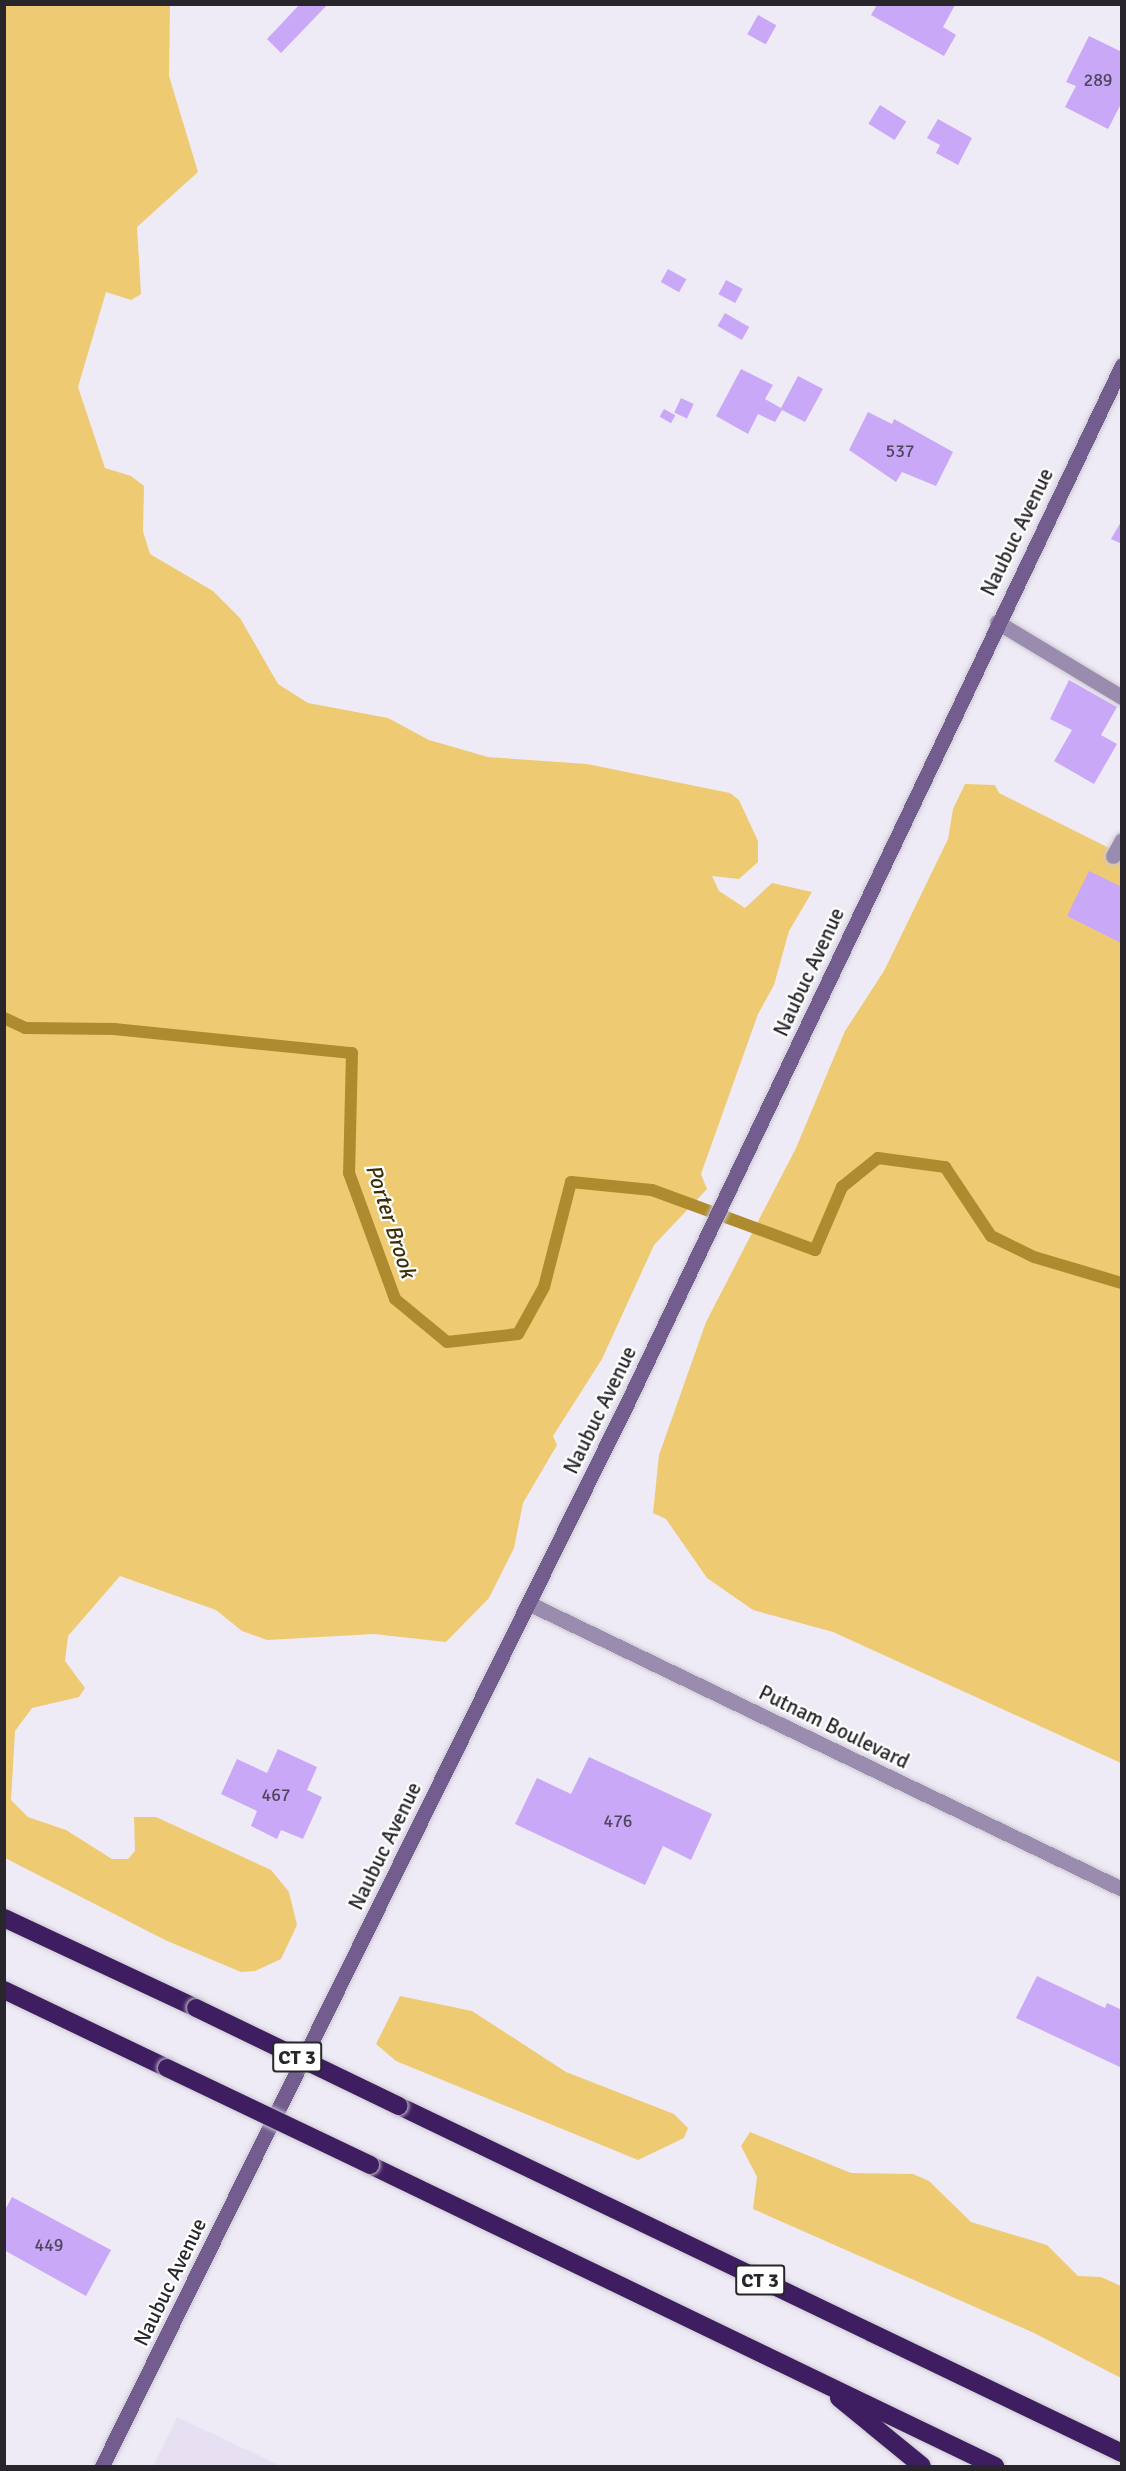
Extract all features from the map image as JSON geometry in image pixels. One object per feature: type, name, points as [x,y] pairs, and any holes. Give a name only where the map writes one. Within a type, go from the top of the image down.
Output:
[{"type":"highway","name":"CT 3","points":[[4,1918],[1122,2453]]},
{"type":"highway","points":[[4,1990],[994,2466]]},
{"type":"highway","points":[[827,2386],[922,2466]]},
{"type":"main road","name":"Naubuc Avenue","points":[[102,2466],[700,1249],[997,622],[1122,365]]},
{"type":"street","points":[[997,622],[1122,697]]},
{"type":"street","points":[[1113,856],[1122,840]]},
{"type":"street","name":"Putnam Boulevard","points":[[528,1603],[1122,1888]]},
{"type":"shaded area","points":[[4,5],[170,5],[169,76],[198,172],[137,227],[141,294],[131,300],[106,292],[78,387],[105,468],[131,476],[144,486],[143,531],[150,554],[213,591],[240,618],[278,684],[308,703],[388,718],[429,740],[488,757],[587,764],[730,793],[739,800],[758,841],[758,862],[739,879],[712,876],[719,891],[745,908],[772,883],[812,892],[789,931],[774,985],[758,1014],[701,1174],[707,1189],[654,1245],[602,1359],[553,1436],[557,1445],[523,1503],[514,1548],[489,1598],[446,1642],[374,1634],[267,1640],[242,1631],[216,1610],[120,1576],[68,1636],[65,1661],[85,1688],[79,1697],[32,1708],[15,1731],[11,1800],[28,1817],[66,1830],[112,1859],[128,1859],[135,1851],[134,1817],[156,1817],[271,1870],[289,1892],[297,1925],[281,1959],[255,1971],[241,1972],[165,1940],[5,1858]]},
{"type":"shaded area","points":[[965,784],[995,785],[999,793],[1121,854],[1121,1763],[833,1632],[753,1610],[707,1578],[666,1519],[653,1513],[659,1455],[706,1322],[796,1148],[845,1031],[884,971],[948,839],[953,809]]},
{"type":"shaded area","points":[[400,1996],[472,2011],[566,2072],[674,2114],[688,2128],[684,2138],[638,2160],[396,2061],[376,2044]]},
{"type":"shaded area","points":[[750,2132],[851,2173],[913,2174],[929,2181],[971,2222],[1047,2245],[1078,2276],[1101,2277],[1121,2286],[1121,2378],[1034,2333],[753,2209],[757,2177],[741,2146]]},
{"type":"shaded area","points":[[177,2417],[281,2466],[153,2466]]},
{"type":"building","points":[[300,4],[328,4],[281,53],[267,39]]},
{"type":"building","points":[[877,5],[955,5],[943,27],[956,35],[944,56],[871,15]]},
{"type":"building","points":[[758,15],[776,25],[766,44],[747,34]]},
{"type":"building","points":[[1089,36],[1122,52],[1122,102],[1108,129],[1065,107],[1076,86],[1066,82]]},
{"type":"building","points":[[880,105],[906,121],[895,140],[868,124]]},
{"type":"building","points":[[938,119],[972,138],[958,165],[936,153],[940,145],[927,138]]},
{"type":"building","points":[[668,269],[686,279],[679,292],[661,282]]},
{"type":"building","points":[[726,280],[743,289],[735,303],[718,294]]},
{"type":"building","points":[[725,313],[749,327],[742,340],[718,326]]},
{"type":"building","points":[[741,369],[773,385],[765,399],[781,408],[798,376],[823,389],[805,422],[782,410],[775,422],[758,414],[748,434],[716,416]]},
{"type":"building","points":[[681,398],[694,404],[687,418],[674,413]]},
{"type":"building","points":[[664,409],[675,415],[671,423],[660,417]]},
{"type":"building","points":[[868,412],[892,424],[894,419],[953,452],[936,486],[902,472],[896,482],[849,450]]},
{"type":"building","points":[[1122,520],[1122,544],[1111,539]]},
{"type":"building","points":[[1069,680],[1117,707],[1101,735],[1117,744],[1094,784],[1054,761],[1072,730],[1050,719]]},
{"type":"building","points":[[1089,871],[1122,887],[1121,943],[1067,916]]},
{"type":"building","points":[[278,1749],[317,1767],[307,1790],[322,1797],[303,1839],[281,1830],[277,1839],[251,1826],[257,1811],[221,1794],[237,1759],[267,1773]]},
{"type":"building","points":[[589,1757],[712,1814],[691,1860],[663,1846],[645,1885],[515,1824],[537,1778],[571,1794]]},
{"type":"building","points":[[1037,1976],[1105,2008],[1107,2003],[1122,2010],[1122,2068],[1016,2018]]},
{"type":"building","points":[[12,2197],[111,2250],[86,2296],[4,2250],[4,2212]]},
{"type":"waterway","name":"Porter Brook","points":[[4,1018],[25,1028],[114,1029],[352,1053],[349,1173],[395,1299],[447,1342],[518,1334],[544,1287],[571,1182],[652,1190],[815,1250],[842,1187],[878,1158],[945,1167],[991,1236],[1034,1257],[1122,1283]]}]
